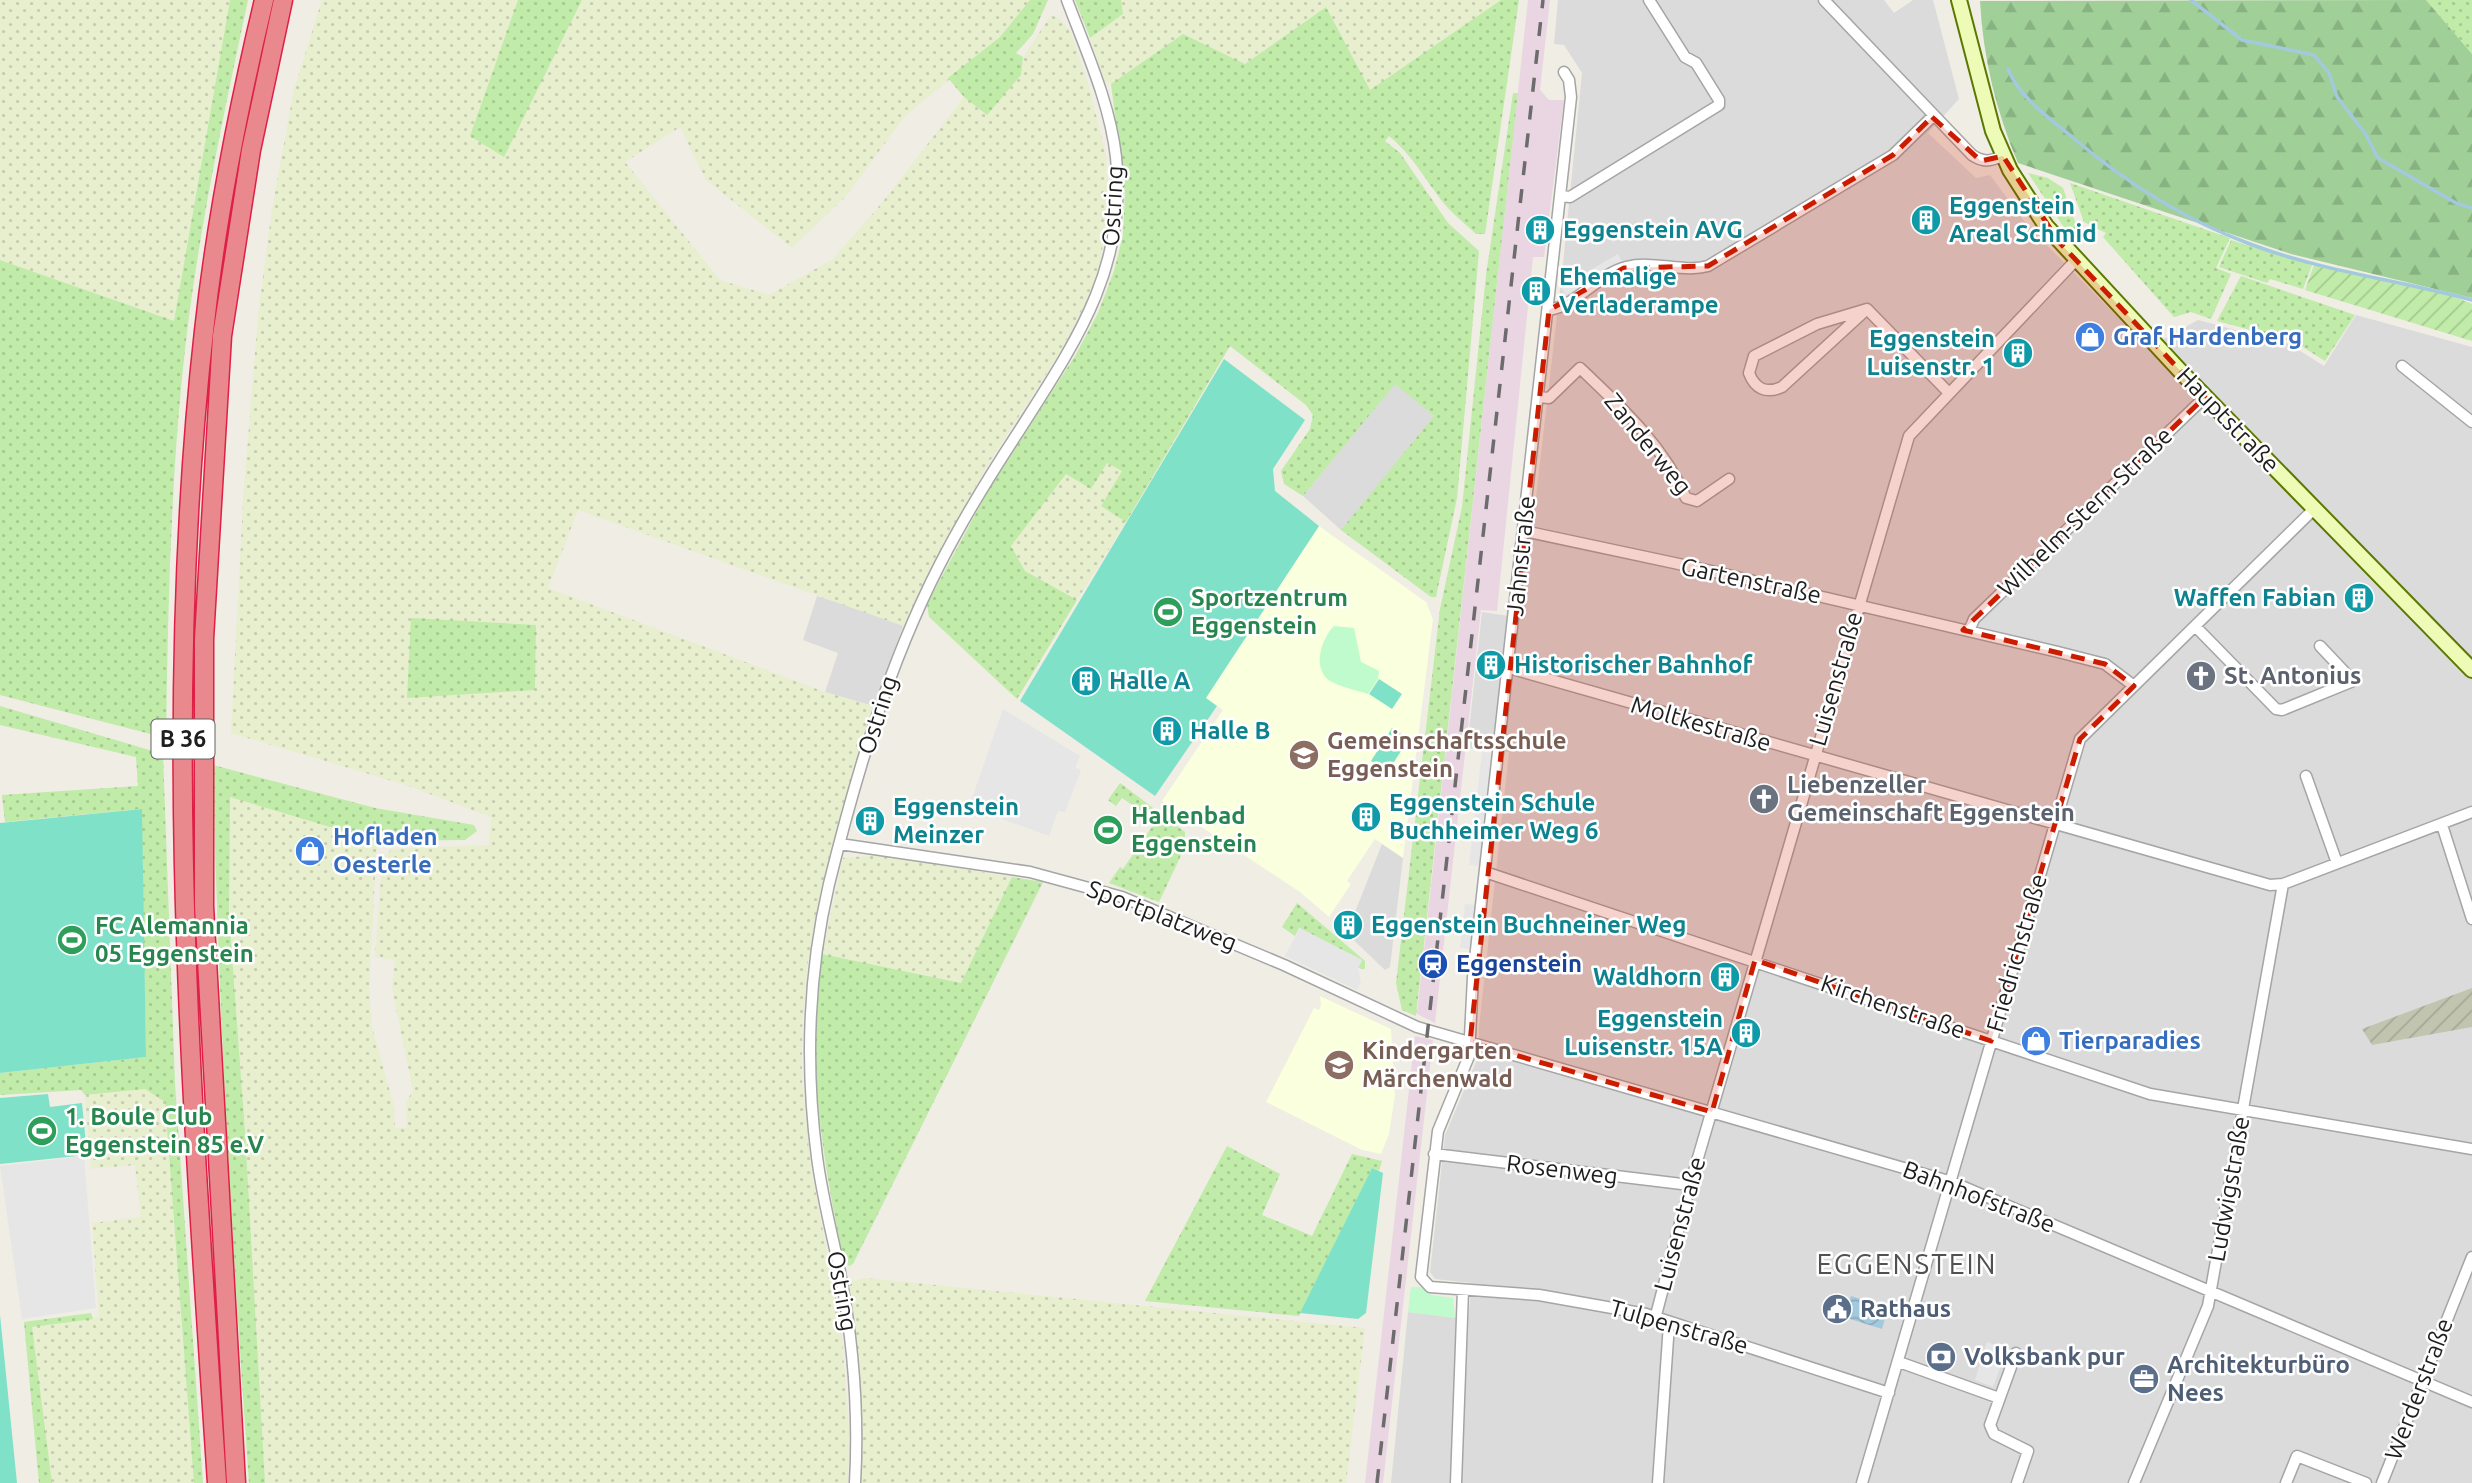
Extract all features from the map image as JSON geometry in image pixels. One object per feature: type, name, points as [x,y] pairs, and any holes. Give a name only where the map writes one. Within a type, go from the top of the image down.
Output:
[{"type":"highway","name":"B 36","points":[[217,1483],[184,908],[184,641],[192,471],[204,333],[220,212],[264,0]]},
{"type":"highway","name":"B 36","points":[[236,1483],[214,1137],[204,906],[204,639],[222,336],[251,150],[283,0]]},
{"type":"street","name":"Ostring","points":[[855,1483],[855,1404],[850,1332],[817,1160],[809,1074],[814,960],[840,844],[875,722],[917,611],[961,523],[1069,354],[1092,308],[1109,263],[1118,193],[1116,155],[1100,90],[1067,0]]},
{"type":"street","points":[[1561,196],[1570,197],[1719,105],[1696,64],[1685,57],[1649,0]]},
{"type":"street","points":[[1824,0],[1932,117],[1981,161],[2003,156]]},
{"type":"street","name":"Hauptstraße","points":[[1959,0],[1987,116],[2003,156],[2033,209],[2076,260],[2205,397],[2472,670]]},
{"type":"street","name":"Jahnstraße","points":[[1434,1154],[1438,1130],[1469,1056],[1468,1027],[1571,97],[1569,80],[1564,72]]},
{"type":"street","points":[[1549,310],[1624,268],[1665,264],[1694,269],[1708,266],[1894,155],[1932,117]]},
{"type":"street","name":"Luisenstraße","points":[[1656,1318],[1690,1185],[1857,605],[1909,436],[2076,260]]},
{"type":"street","points":[[1867,309],[1949,393]]},
{"type":"street","points":[[1867,309],[1782,387],[1773,391],[1761,390],[1753,384],[1749,373],[1754,356],[1817,324],[1867,309]]},
{"type":"street","points":[[2402,366],[2472,422]]},
{"type":"street","name":"Zanderweg","points":[[1538,397],[1549,398],[1580,368],[1639,425],[1675,474],[1686,498],[1698,500],[1729,479]]},
{"type":"street","name":"Wilhelm-Stern-Straße","points":[[1969,631],[1974,619],[2205,397]]},
{"type":"street","name":"Friedrichstraße","points":[[1862,1483],[2080,739],[2314,509]]},
{"type":"street","name":"Gartenstraße","points":[[1524,531],[1857,605],[2105,664],[2134,686]]},
{"type":"street","points":[[2195,626],[2276,709],[2353,681],[2320,646]]},
{"type":"street","name":"Moltkestraße","points":[[1509,668],[2054,826],[2270,885],[2283,884],[2472,813]]},
{"type":"street","points":[[2306,776],[2337,863]]},
{"type":"street","points":[[2442,825],[2472,919]]},
{"type":"street","name":"Sportplatzweg","points":[[840,844],[1030,872],[1122,897],[1284,965],[1375,1010],[1417,1027],[1470,1042]]},
{"type":"street","name":"Kirchenstraße","points":[[1485,872],[2150,1094],[2472,1149]]},
{"type":"street","name":"Ludwigstraße","points":[[2134,1483],[2208,1306],[2283,884]]},
{"type":"street","name":"Bahnhofstraße","points":[[1470,1042],[1952,1182],[2472,1402]]},
{"type":"street","name":"Rosenweg","points":[[1434,1154],[1690,1185]]},
{"type":"street","name":"Tulpenstraße","points":[[1434,1154],[1421,1277],[1430,1287],[1589,1302],[1712,1334],[1889,1393]]},
{"type":"street","name":"Werderstraße","points":[[2382,1483],[2472,1257]]},
{"type":"street","points":[[1456,1483],[1463,1290]]},
{"type":"street","name":"Luisenstraße","points":[[1658,1483],[1669,1324]]},
{"type":"street","points":[[2016,1353],[1990,1430],[2028,1451],[2017,1483]]},
{"type":"street","points":[[1899,1362],[1999,1398]]},
{"type":"street","points":[[2286,1483],[2297,1456],[2366,1483]]},
{"type":"highlighted area","points":[[1932,117],[1981,161],[2003,156],[2059,242],[2205,397],[1963,630],[2105,664],[2134,686],[2080,739],[1991,1041],[1755,960],[1712,1112],[1470,1042],[1549,310],[1624,268],[1708,266],[1893,155]]},
{"type":"shaded area","points":[[0,0],[230,0],[174,321],[0,260]]},
{"type":"shaded area","points":[[322,0],[518,0],[471,136],[504,156],[582,0],[1030,0],[1000,37],[904,117],[847,195],[792,248],[706,180],[680,127],[625,162],[720,280],[769,295],[833,259],[881,204],[964,97],[986,115],[1021,76],[1023,57],[1051,15],[1060,19],[1071,33],[1090,90],[1106,156],[1108,192],[1101,262],[1085,304],[1061,351],[988,464],[933,564],[903,626],[578,510],[548,588],[825,692],[873,706],[818,908],[808,960],[802,1030],[802,1080],[811,1168],[841,1324],[849,1431],[848,1483],[265,1483],[245,1132],[229,914],[230,796],[377,841],[369,986],[372,1027],[394,1106],[395,1128],[407,1128],[406,1102],[413,1091],[392,988],[395,960],[375,957],[382,861],[391,849],[489,845],[491,817],[406,785],[231,733],[243,501],[258,315],[272,209],[294,89]]},
{"type":"shaded area","points":[[1121,0],[1501,0],[1370,90],[1326,7],[1245,64],[1183,34],[1111,84],[1104,81],[1090,38],[1123,14]]},
{"type":"shaded area","points":[[1528,0],[1550,0],[1540,90],[1549,100],[1564,100],[1544,257],[1533,257],[1497,611],[1481,610],[1435,1023],[1417,1014]]},
{"type":"shaded area","points":[[1558,0],[1884,0],[1894,13],[1913,0],[1933,0],[1959,99],[1928,133],[1976,178],[1990,175],[2027,225],[2148,348],[2198,320],[2289,344],[2324,366],[2356,315],[2472,347],[2472,1483],[1391,1483],[1408,1312],[1468,1319],[1472,1283],[1435,1279],[1430,1272],[1445,1135],[1479,1055],[1479,1028],[1509,752],[1467,748],[1482,612],[1522,618],[1563,264],[1582,73],[1564,45],[1554,44]]},
{"type":"shaded area","points":[[1618,254],[1622,262],[1566,295],[1561,287]]},
{"type":"shaded area","points":[[1395,383],[1435,417],[1341,530],[1303,496]]},
{"type":"shaded area","points":[[1107,463],[1122,471],[1101,506],[1126,522],[1077,600],[1025,571],[1011,546],[1066,473]]},
{"type":"shaded area","name":"Gemeinschaftsschule Eggenstein","points":[[1319,526],[1426,602],[1433,619],[1403,858],[1375,839],[1347,881],[1351,884],[1329,917],[1300,892],[1162,801],[1223,710],[1205,698]]},
{"type":"shaded area","points":[[817,596],[890,619],[903,626],[873,706],[825,692],[838,653],[803,640]]},
{"type":"shaded area","points":[[1003,709],[1080,756],[1075,768],[1081,770],[1065,812],[1058,811],[1049,836],[969,807]]},
{"type":"shaded area","points":[[1482,752],[1493,753],[1480,866],[1469,865]]},
{"type":"shaded area","points":[[1382,844],[1403,858],[1390,967],[1385,970],[1343,930],[1355,912]]},
{"type":"shaded area","points":[[878,855],[1012,877],[961,983],[822,954],[843,858]]},
{"type":"shaded area","points":[[1465,904],[1476,905],[1472,949],[1460,948]]},
{"type":"shaded area","points":[[1300,928],[1362,960],[1358,968],[1361,982],[1357,990],[1285,956]]},
{"type":"shaded area","points":[[2472,988],[2472,1027],[2372,1045],[2362,1029]]},
{"type":"shaded area","name":"Kindergarten Märchenwald","points":[[1320,996],[1391,1029],[1395,1095],[1389,1134],[1381,1154],[1362,1150],[1266,1102],[1314,1008],[1319,1010]]},
{"type":"shaded area","points":[[1415,1036],[1433,1040],[1383,1483],[1365,1483]]},
{"type":"shaded area","points":[[145,1089],[165,1102],[194,1483],[52,1483],[32,1327],[99,1317],[92,1223],[141,1217],[135,1165],[91,1169],[85,1095]]},
{"type":"shaded area","points":[[84,1156],[96,1308],[22,1319],[0,1166]]},
{"type":"shaded area","points":[[866,1278],[1365,1328],[1346,1483],[862,1483],[860,1376],[848,1282]]},
{"type":"shaded area","points":[[1987,1342],[2007,1349],[1993,1387],[1975,1380]]},
{"type":"green space","points":[[230,0],[248,0],[207,202],[182,375],[171,531],[166,738],[0,695],[0,260],[174,321]]},
{"type":"green space","points":[[518,0],[582,0],[504,157],[470,136]]},
{"type":"green space","points":[[1030,0],[1048,0],[1033,34],[1016,53],[1023,57],[1021,75],[987,115],[964,97],[948,78],[1000,37]]},
{"type":"green space","points":[[1075,0],[1121,0],[1123,14],[1090,38]]},
{"type":"green space","points":[[1501,0],[1519,0],[1485,234],[1476,234],[1451,211],[1398,144],[1389,136],[1385,141],[1400,153],[1448,223],[1479,251],[1457,498],[1436,597],[1431,597],[1341,530],[1434,416],[1395,384],[1303,496],[1284,484],[1281,471],[1310,429],[1313,415],[1306,405],[1230,346],[1126,522],[1101,506],[1122,471],[1107,463],[1091,489],[1066,474],[1011,546],[1025,571],[1077,600],[1017,699],[929,617],[927,604],[989,489],[1075,356],[1098,313],[1114,271],[1123,235],[1125,194],[1111,84],[1183,34],[1245,64],[1326,7],[1370,90]]},
{"type":"green space","points":[[2426,0],[2472,0],[2472,54]]},
{"type":"green space","points":[[2426,0],[2472,54],[2472,298],[2291,254],[2018,163],[1992,84],[1980,1]]},
{"type":"green space","points":[[1513,93],[1518,93],[1416,1016],[1402,1010],[1396,983],[1440,609],[1462,507],[1486,275]]},
{"type":"green space","points":[[2028,173],[2048,178],[2063,188],[2078,230],[2067,232]]},
{"type":"green space","points":[[2070,183],[2230,238],[2216,268],[2231,274],[2211,319],[2191,312],[2174,317],[2103,237],[2106,233],[2084,222]]},
{"type":"green space","points":[[2231,240],[2312,265],[2303,289],[2270,279],[2267,283],[2219,267]]},
{"type":"green space","points":[[2314,265],[2453,296],[2472,304],[2472,341],[2305,290]]},
{"type":"green space","points":[[2241,276],[2355,315],[2325,361],[2295,342],[2217,321]]},
{"type":"green space","name":"Sportzentrum Eggenstein","points":[[1224,359],[1305,420],[1273,469],[1275,491],[1319,526],[1206,698],[1217,706],[1155,796],[1020,701]]},
{"type":"green space","points":[[411,618],[536,625],[535,690],[407,698]]},
{"type":"green space","points":[[1334,626],[1354,628],[1361,662],[1379,671],[1378,679],[1368,694],[1330,681],[1321,669],[1322,645]]},
{"type":"green space","points":[[1379,679],[1402,694],[1392,709],[1369,694]]},
{"type":"green space","points":[[0,706],[163,754],[175,1084],[203,1483],[194,1483],[165,1102],[145,1089],[85,1095],[81,1090],[0,1095],[0,1073],[146,1057],[141,809],[5,822],[2,795],[138,786],[136,757],[0,725]]},
{"type":"green space","points":[[1392,728],[1409,739],[1388,771],[1371,761]]},
{"type":"green space","points":[[213,765],[375,808],[474,825],[477,831],[465,840],[377,841],[230,797],[229,914],[245,1132],[265,1483],[249,1483],[218,945]]},
{"type":"green space","points":[[1120,783],[1185,832],[1184,849],[1159,902],[1109,883],[1120,867],[1123,869],[1156,821],[1122,798],[1116,806],[1108,800]]},
{"type":"green space","name":"FC Alemannia 05 Eggenstein","points":[[142,809],[146,1057],[0,1073],[0,823]]},
{"type":"green space","points":[[1012,877],[1043,882],[853,1264],[849,1266],[843,1259],[819,1107],[815,1031],[822,954],[961,983]]},
{"type":"green space","points":[[1297,903],[1365,961],[1365,969],[1358,968],[1362,960],[1299,928],[1295,936],[1282,927]]},
{"type":"green space","name":"1. Boule Club Eggenstein 85 e.V","points":[[48,1094],[50,1107],[82,1103],[87,1155],[0,1164],[0,1098]]},
{"type":"green space","points":[[1227,1146],[1280,1174],[1262,1215],[1312,1236],[1352,1154],[1382,1161],[1379,1171],[1372,1168],[1299,1316],[1145,1301]]},
{"type":"green space","points":[[1372,1168],[1383,1173],[1366,1313],[1358,1319],[1300,1313]]},
{"type":"green space","points":[[1411,1287],[1420,1287],[1431,1295],[1453,1298],[1455,1318],[1408,1312]]},
{"type":"green space","points":[[91,1313],[93,1319],[32,1327],[52,1483],[39,1483],[24,1322]]},
{"type":"green space","points":[[0,1315],[17,1483],[0,1483]]},
{"type":"water","points":[[1851,1296],[1888,1308],[1882,1329],[1844,1317],[1846,1308],[1851,1309],[1852,1305],[1848,1304]]},
{"type":"waterway","points":[[2191,0],[2242,40],[2314,55],[2329,73],[2337,97],[2365,133],[2378,158],[2456,203],[2472,208]]},
{"type":"waterway","points":[[2008,69],[2020,89],[2036,106],[2092,154],[2134,184],[2202,223],[2250,244],[2304,261],[2472,300]]},
{"type":"railway","points":[[1377,1483],[1543,0]]},
{"type":"place","name":"Eggenstein Areal Schmid","points":[[1926,220]]},
{"type":"place","name":"Eggenstein AVG","points":[[1540,230]]},
{"type":"place","name":"Ehemalige Verladerampe","points":[[1536,291]]},
{"type":"place","name":"Graf Hardenberg","points":[[2090,337]]},
{"type":"place","name":"Eggenstein Luisenstr. 1","points":[[2018,353]]},
{"type":"place","name":"Waffen Fabian","points":[[2359,598]]},
{"type":"place","name":"Sportzentrum Eggenstein","points":[[1168,612]]},
{"type":"place","name":"Historischer Bahnhof","points":[[1491,665]]},
{"type":"place","name":"St. Antonius","points":[[2201,676]]},
{"type":"place","name":"Halle A","points":[[1086,681]]},
{"type":"place","name":"Halle B","points":[[1167,731]]},
{"type":"place","name":"Gemeinschaftsschule Eggenstein","points":[[1304,755]]},
{"type":"place","name":"Liebenzeller Gemeinschaft Eggenstein","points":[[1764,799]]},
{"type":"place","name":"Eggenstein Schule Buchheimer Weg 6","points":[[1366,817]]},
{"type":"place","name":"Eggenstein Meinzer","points":[[870,821]]},
{"type":"place","name":"Hallenbad Eggenstein","points":[[1108,830]]},
{"type":"place","name":"Hofladen Oesterle","points":[[310,851]]},
{"type":"place","name":"Eggenstein Buchneiner Weg","points":[[1348,925]]},
{"type":"place","name":"FC Alemannia 05 Eggenstein","points":[[72,940]]},
{"type":"place","name":"Eggenstein","points":[[1433,964]]},
{"type":"place","name":"Waldhorn","points":[[1725,977]]},
{"type":"place","name":"Eggenstein Luisenstr. 15A","points":[[1746,1033]]},
{"type":"place","name":"Tierparadies","points":[[2036,1041]]},
{"type":"place","name":"Kindergarten Märchenwald","points":[[1339,1065]]},
{"type":"place","name":"1. Boule Club Eggenstein 85 e.V","points":[[42,1131]]},
{"type":"place","name":"Rathaus","points":[[1837,1309]]},
{"type":"place","name":"Volksbank pur","points":[[1941,1357]]},
{"type":"place","name":"Architekturbüro Nees","points":[[2144,1379]]},
{"type":"district","name":"EGGENSTEIN","points":[[1907,1264]]}]
